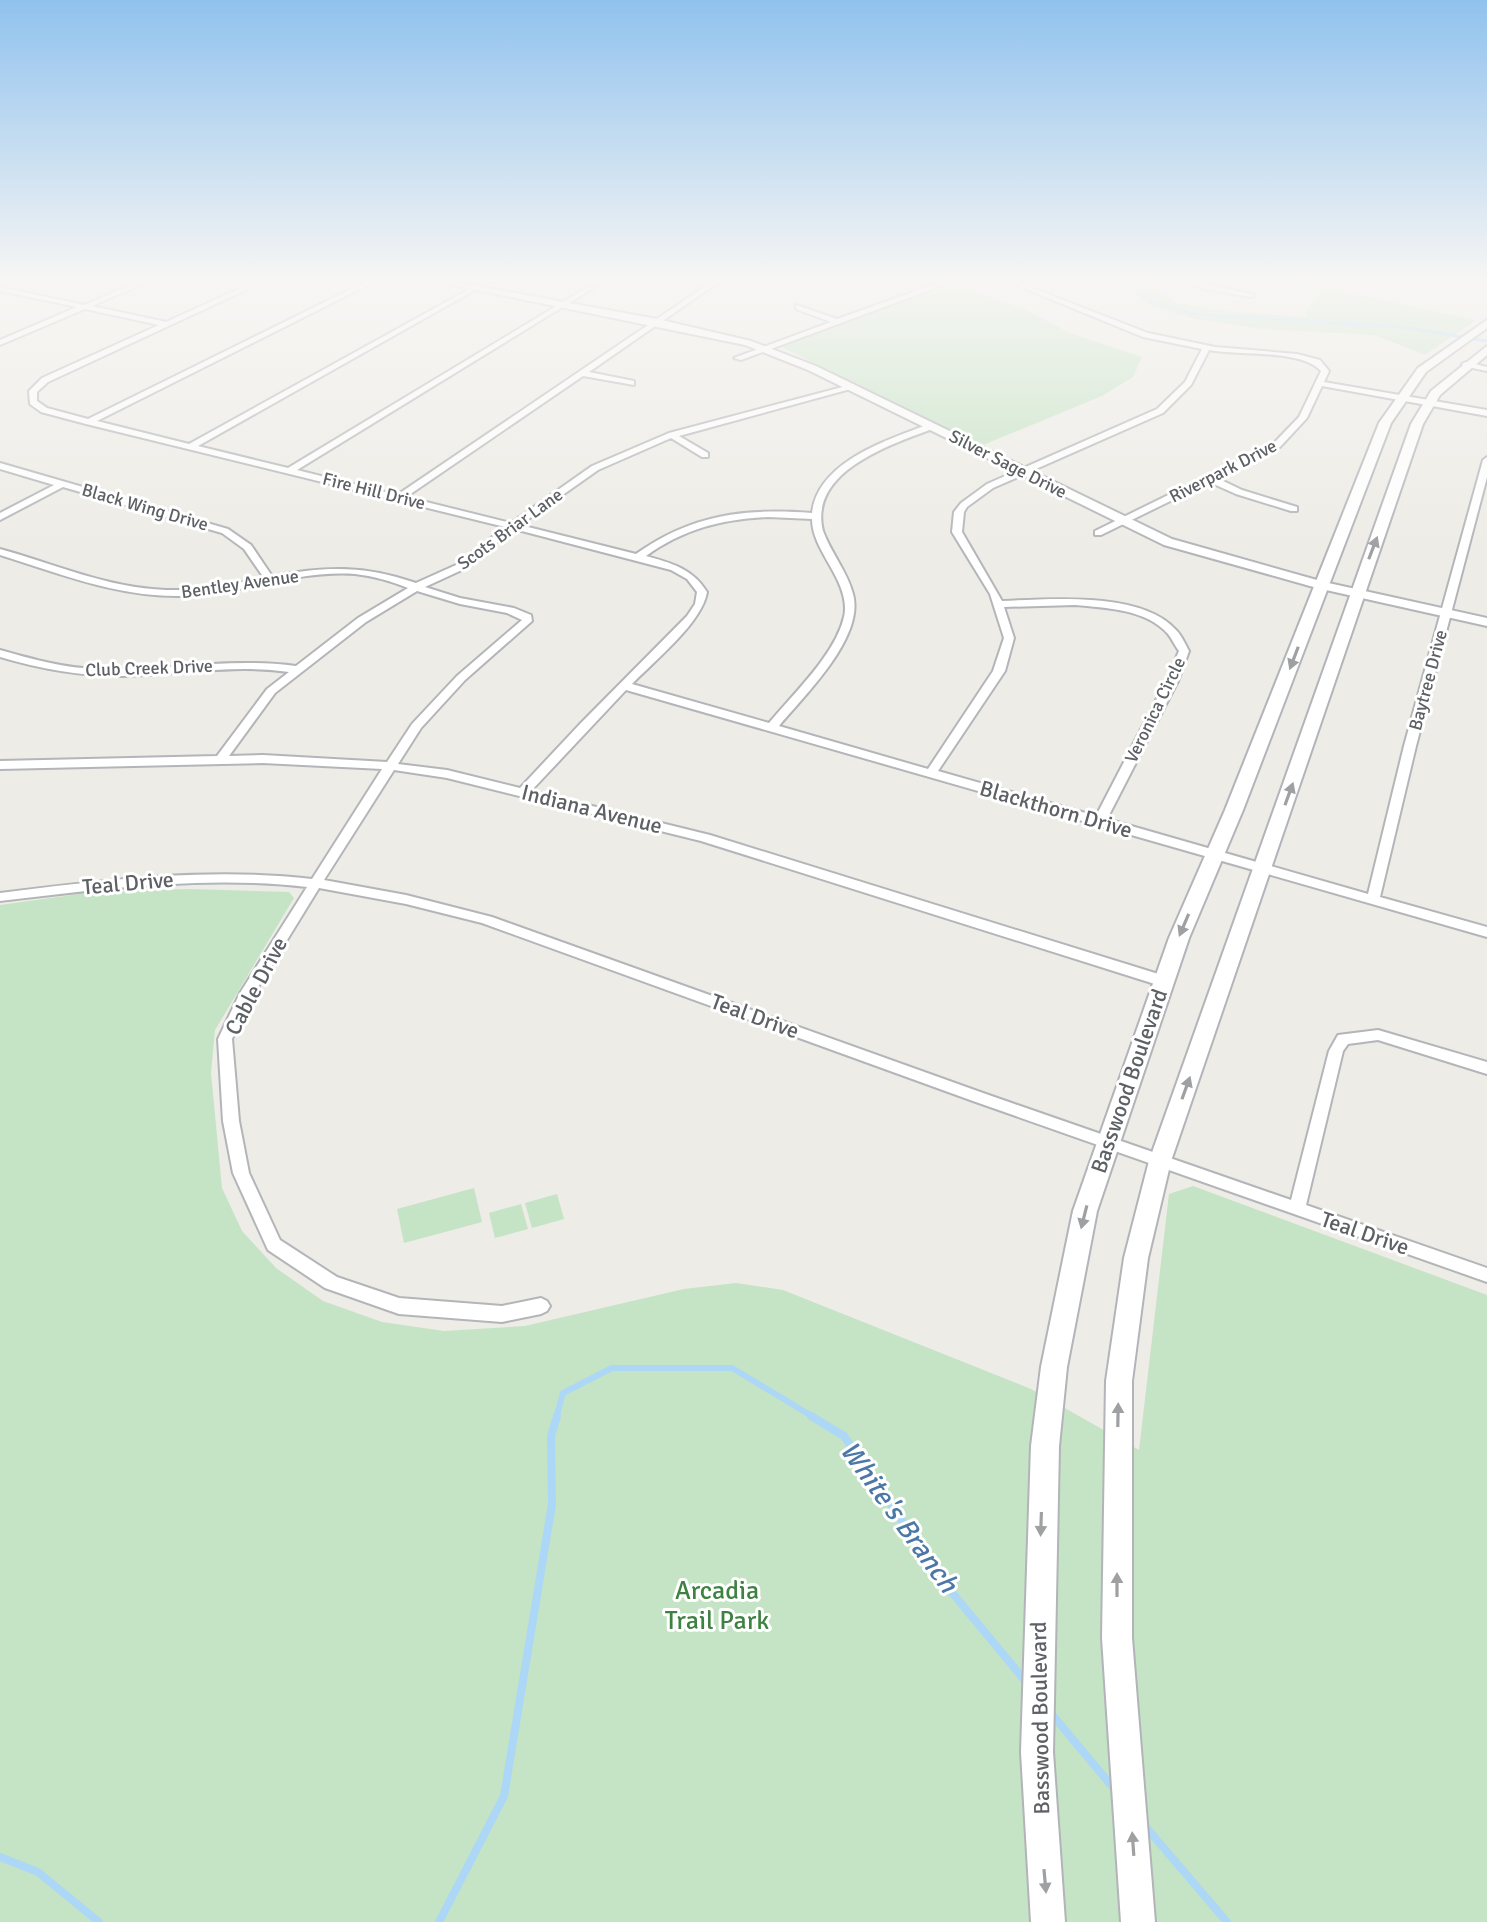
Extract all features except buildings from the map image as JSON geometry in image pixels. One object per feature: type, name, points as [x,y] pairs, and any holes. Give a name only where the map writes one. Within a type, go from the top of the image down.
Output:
[{"type":"main road","name":"Basswood Boulevard","points":[[1048,1922],[1037,1752],[1045,1446],[1054,1367],[1085,1211],[1163,981],[1376,443],[1401,397],[1421,371]]},
{"type":"main road","points":[[1138,1922],[1117,1638],[1119,1381],[1136,1258],[1160,1161],[1417,424],[1430,402],[1460,371]]},
{"type":"street","name":"Fire Hill Drive","points":[[64,371],[33,391],[36,406],[89,422],[638,557],[691,576],[702,592],[700,604],[691,618],[583,727],[524,792]]},
{"type":"street","points":[[89,422],[192,371]]},
{"type":"street","points":[[192,446],[327,371]]},
{"type":"street","points":[[291,470],[454,371]]},
{"type":"street","points":[[400,497],[585,371]]},
{"type":"street","name":"Silver Sage Drive","points":[[815,371],[1168,542],[1322,585],[1487,622]]},
{"type":"street","points":[[931,773],[999,671],[1009,638],[1000,604],[957,532],[959,512],[990,486],[1160,411],[1180,394],[1197,371]]},
{"type":"street","name":"Riverpark Drive","points":[[1098,533],[1255,458],[1291,434],[1303,418],[1325,371]]},
{"type":"street","points":[[582,373],[631,383]]},
{"type":"street","points":[[1318,383],[1487,413]]},
{"type":"street","name":"Scots Briar Lane","points":[[221,759],[265,697],[362,620],[416,587],[460,567],[517,526],[536,508],[595,468],[672,435],[851,386]]},
{"type":"street","points":[[771,728],[825,660],[849,619],[848,591],[819,535],[816,516],[823,492],[854,461],[932,426]]},
{"type":"street","points":[[672,435],[705,455]]},
{"type":"street","name":"Baytree Drive","points":[[1373,900],[1487,460]]},
{"type":"street","name":"Black Wing Drive","points":[[0,466],[225,531],[248,547],[270,580]]},
{"type":"street","points":[[1211,479],[1239,492],[1294,509]]},
{"type":"street","points":[[0,517],[62,484]]},
{"type":"street","points":[[638,557],[669,534],[719,517],[779,513],[816,516]]},
{"type":"street","name":"Bentley Avenue","points":[[0,552],[104,584],[162,593],[210,591],[317,572],[353,571],[391,577],[434,593]]},
{"type":"street","name":"Cable Drive","points":[[434,593],[519,613],[525,615],[527,621],[461,678],[427,713],[390,766],[245,997],[225,1039],[231,1121],[241,1173],[274,1245],[331,1283],[399,1306],[502,1314],[541,1306]]},
{"type":"street","name":"Veronica Circle","points":[[1000,604],[1072,603],[1117,607],[1160,621],[1180,639],[1184,651],[1172,681],[1100,821]]},
{"type":"street","name":"Club Creek Drive","points":[[0,653],[48,666],[99,672],[255,665],[300,670]]},
{"type":"street","name":"Blackthorn Drive","points":[[625,686],[1487,932]]},
{"type":"street","name":"Indiana Avenue","points":[[0,765],[31,767],[221,759],[390,766],[447,774],[705,838],[1163,981]]},
{"type":"street","name":"Teal Drive","points":[[0,897],[185,878],[271,879],[380,893],[487,920],[1107,1143],[1487,1275]]},
{"type":"street","points":[[1297,1209],[1336,1051],[1343,1039],[1378,1035],[1487,1068]]},
{"type":"green space","points":[[830,371],[1136,371],[1133,377],[1102,396],[983,445]]},
{"type":"green space","name":"Arcadia Trail Park","points":[[188,889],[289,892],[294,898],[215,1030],[211,1073],[222,1188],[242,1231],[276,1268],[323,1301],[382,1322],[444,1331],[525,1326],[684,1289],[736,1283],[783,1290],[1031,1389],[1139,1450],[1169,1194],[1193,1186],[1487,1295],[1487,1922],[0,1922],[0,905],[94,892]]},
{"type":"green space","points":[[474,1188],[482,1222],[404,1243],[397,1209]]},
{"type":"green space","points":[[557,1194],[564,1219],[532,1228],[525,1203]]},
{"type":"green space","points":[[521,1204],[528,1229],[495,1238],[489,1213]]},
{"type":"waterway","name":"White's Branch","points":[[556,1418],[563,1393],[612,1368],[732,1368],[815,1418]]},
{"type":"waterway","name":"White's Branch","points":[[439,1922],[504,1796],[552,1504],[551,1436],[557,1416]]},
{"type":"waterway","name":"White's Branch","points":[[811,1416],[844,1436],[945,1584],[1026,1682]]},
{"type":"waterway","name":"White's Branch","points":[[1050,1712],[1115,1790]]},
{"type":"waterway","name":"White's Branch","points":[[1145,1826],[1227,1922]]},
{"type":"waterway","name":"White's Branch","points":[[0,1857],[38,1872],[99,1922]]}]
